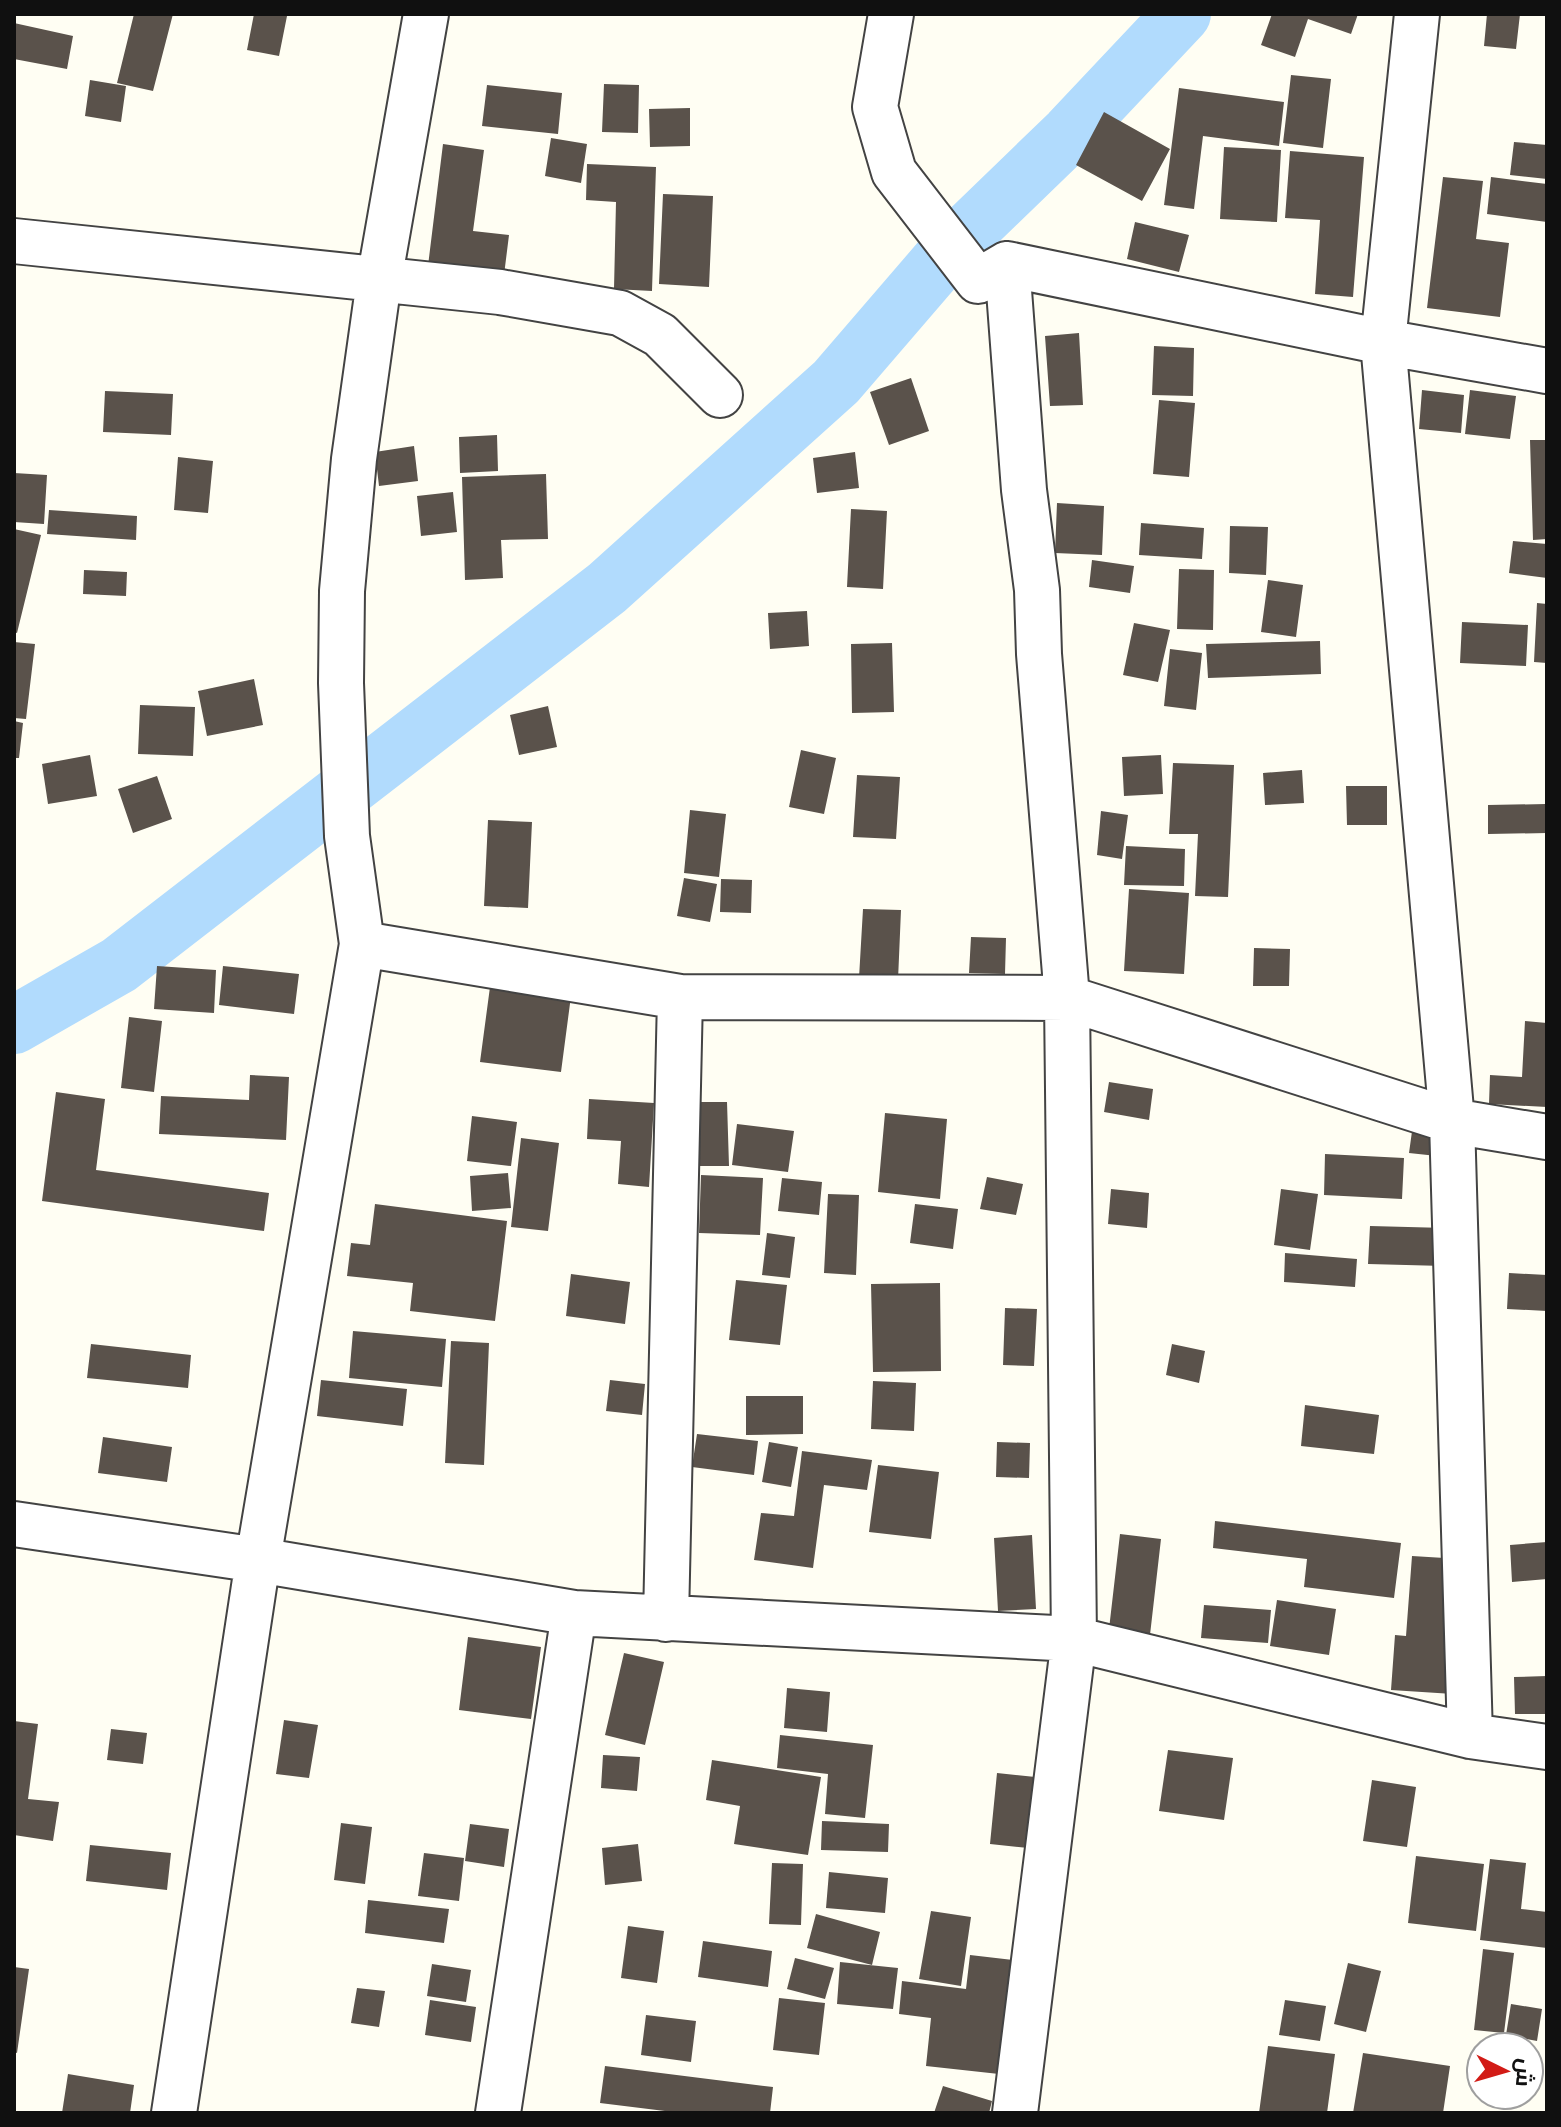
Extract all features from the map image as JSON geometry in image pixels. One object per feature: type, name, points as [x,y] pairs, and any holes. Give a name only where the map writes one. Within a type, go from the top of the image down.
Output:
[{"type":"street","points":[[174,2113],[258,1560],[362,944],[347,836],[341,683],[342,591],[352,474],[379,281],[426,14]]},
{"type":"street","points":[[891,14],[875,107],[894,172],[978,281],[1007,264],[1383,342],[1547,371]]},
{"type":"street","points":[[1417,14],[1383,342],[1452,1121],[1470,1736]]},
{"type":"street","points":[[14,241],[500,292],[620,313],[660,335],[720,395]]},
{"type":"street","points":[[1007,264],[1024,490],[1037,590],[1039,654],[1067,998],[1074,1639],[1015,2113]]},
{"type":"street","points":[[362,944],[680,997],[1067,998],[1452,1121],[1547,1137]]},
{"type":"street","points":[[666,1619],[680,997]]},
{"type":"street","points":[[14,1524],[258,1560],[574,1613],[1074,1639],[1470,1736],[1547,1747]]},
{"type":"street","points":[[498,2113],[574,1613]]},
{"type":"building","points":[[134,14],[173,14],[153,91],[117,83]]},
{"type":"building","points":[[254,14],[287,16],[279,56],[247,50]]},
{"type":"building","points":[[1272,14],[1358,14],[1351,34],[1308,19],[1295,57],[1261,45]]},
{"type":"building","points":[[1487,14],[1520,14],[1516,49],[1484,46]]},
{"type":"building","points":[[14,23],[73,36],[67,69],[14,59]]},
{"type":"building","points":[[1291,75],[1331,79],[1323,148],[1283,143]]},
{"type":"building","points":[[90,80],[126,86],[121,122],[85,116]]},
{"type":"building","points":[[604,84],[639,85],[638,133],[602,132]]},
{"type":"building","points":[[487,85],[562,93],[558,134],[482,126]]},
{"type":"building","points":[[1179,88],[1284,102],[1279,146],[1203,136],[1194,209],[1164,205]]},
{"type":"building","points":[[690,108],[690,146],[650,147],[649,109]]},
{"type":"building","points":[[1104,112],[1170,149],[1142,201],[1076,165]]},
{"type":"building","points":[[551,138],[587,144],[581,183],[545,176]]},
{"type":"building","points":[[1514,142],[1547,145],[1547,179],[1510,175]]},
{"type":"building","points":[[443,144],[484,150],[473,231],[509,235],[503,283],[427,274]]},
{"type":"building","points":[[1224,147],[1281,150],[1277,222],[1220,219]]},
{"type":"building","points":[[1290,151],[1364,157],[1353,297],[1315,294],[1320,220],[1285,218]]},
{"type":"building","points":[[587,164],[656,167],[652,291],[614,289],[616,202],[586,200]]},
{"type":"building","points":[[1443,177],[1483,181],[1476,239],[1509,243],[1500,317],[1427,308]]},
{"type":"building","points":[[1491,177],[1547,184],[1547,222],[1487,214]]},
{"type":"building","points":[[663,194],[713,196],[709,287],[659,284]]},
{"type":"building","points":[[1135,222],[1189,235],[1179,272],[1127,259]]},
{"type":"building","points":[[1079,333],[1083,405],[1050,406],[1045,336]]},
{"type":"building","points":[[1154,346],[1194,348],[1193,396],[1152,395]]},
{"type":"building","points":[[911,378],[929,431],[889,445],[870,392]]},
{"type":"building","points":[[1422,390],[1464,395],[1461,433],[1419,429]]},
{"type":"building","points":[[1470,390],[1516,396],[1510,439],[1465,434]]},
{"type":"building","points":[[105,391],[173,394],[171,435],[103,432]]},
{"type":"building","points":[[1159,400],[1195,403],[1189,477],[1153,474]]},
{"type":"building","points":[[497,435],[498,471],[460,473],[459,437]]},
{"type":"building","points":[[1530,440],[1547,440],[1547,539],[1533,540]]},
{"type":"building","points":[[414,446],[418,481],[379,486],[375,452]]},
{"type":"building","points":[[855,452],[859,488],[817,493],[813,458]]},
{"type":"building","points":[[178,457],[213,461],[208,513],[174,510]]},
{"type":"building","points":[[14,473],[47,475],[44,524],[14,522]]},
{"type":"building","points":[[546,474],[548,539],[501,540],[503,578],[465,580],[462,477]]},
{"type":"building","points":[[453,492],[457,532],[421,536],[417,496]]},
{"type":"building","points":[[1057,503],[1104,506],[1102,555],[1055,553]]},
{"type":"building","points":[[851,509],[887,511],[883,589],[847,587]]},
{"type":"building","points":[[49,510],[137,516],[136,540],[47,534]]},
{"type":"building","points":[[1141,523],[1204,528],[1202,559],[1139,555]]},
{"type":"building","points":[[1230,526],[1268,527],[1266,575],[1229,573]]},
{"type":"building","points":[[14,529],[41,535],[17,633],[14,632]]},
{"type":"building","points":[[1513,541],[1547,544],[1547,578],[1509,573]]},
{"type":"building","points":[[1092,560],[1134,566],[1130,593],[1089,587]]},
{"type":"building","points":[[1179,569],[1214,570],[1213,630],[1177,629]]},
{"type":"building","points":[[84,570],[127,572],[126,596],[83,594]]},
{"type":"building","points":[[1268,580],[1303,585],[1296,637],[1261,632]]},
{"type":"building","points":[[1537,603],[1547,604],[1547,663],[1534,662]]},
{"type":"building","points":[[807,611],[809,646],[770,649],[768,613]]},
{"type":"building","points":[[1462,622],[1528,625],[1526,666],[1460,663]]},
{"type":"building","points":[[1134,623],[1170,630],[1158,682],[1123,675]]},
{"type":"building","points":[[1320,641],[1321,674],[1208,678],[1206,644]]},
{"type":"building","points":[[14,642],[35,644],[26,719],[14,718]]},
{"type":"building","points":[[892,643],[894,712],[852,713],[851,644]]},
{"type":"building","points":[[1170,649],[1202,653],[1196,710],[1164,706]]},
{"type":"building","points":[[254,679],[263,725],[207,736],[198,691]]},
{"type":"building","points":[[140,705],[195,707],[193,756],[138,754]]},
{"type":"building","points":[[548,706],[557,747],[519,755],[510,715]]},
{"type":"building","points":[[14,721],[23,723],[19,758],[14,758]]},
{"type":"building","points":[[801,750],[836,758],[824,814],[789,807]]},
{"type":"building","points":[[90,755],[97,796],[48,804],[42,764]]},
{"type":"building","points":[[1161,755],[1163,794],[1124,796],[1122,757]]},
{"type":"building","points":[[1173,763],[1234,765],[1228,897],[1195,896],[1198,834],[1169,834]]},
{"type":"building","points":[[1302,770],[1304,803],[1265,805],[1263,773]]},
{"type":"building","points":[[857,775],[900,777],[896,839],[853,837]]},
{"type":"building","points":[[157,776],[172,819],[133,833],[118,789]]},
{"type":"building","points":[[1346,786],[1387,786],[1387,825],[1347,825]]},
{"type":"building","points":[[1546,804],[1547,833],[1488,834],[1488,805]]},
{"type":"building","points":[[690,810],[726,814],[719,877],[684,873]]},
{"type":"building","points":[[1101,811],[1128,815],[1122,859],[1097,855]]},
{"type":"building","points":[[488,820],[532,822],[528,908],[484,906]]},
{"type":"building","points":[[1126,846],[1185,849],[1184,886],[1124,885]]},
{"type":"building","points":[[684,878],[717,884],[710,922],[677,916]]},
{"type":"building","points":[[721,879],[752,880],[751,913],[720,912]]},
{"type":"building","points":[[1129,889],[1189,893],[1184,974],[1124,971]]},
{"type":"building","points":[[863,909],[901,910],[898,980],[859,978]]},
{"type":"building","points":[[971,937],[1006,938],[1005,974],[969,973]]},
{"type":"building","points":[[1254,948],[1290,949],[1289,986],[1253,986]]},
{"type":"building","points":[[157,966],[216,970],[214,1013],[154,1009]]},
{"type":"building","points":[[223,966],[299,974],[294,1014],[219,1005]]},
{"type":"building","points":[[490,987],[571,996],[561,1072],[480,1062]]},
{"type":"building","points":[[129,1017],[162,1021],[154,1092],[121,1088]]},
{"type":"building","points":[[1525,1021],[1547,1023],[1547,1107],[1489,1104],[1490,1075],[1522,1077]]},
{"type":"building","points":[[250,1075],[289,1077],[286,1140],[159,1134],[161,1096],[249,1100]]},
{"type":"building","points":[[1109,1082],[1153,1089],[1149,1120],[1104,1112]]},
{"type":"building","points":[[56,1092],[105,1099],[96,1170],[269,1193],[264,1231],[42,1201]]},
{"type":"building","points":[[589,1099],[654,1103],[649,1187],[618,1184],[621,1141],[587,1139]]},
{"type":"building","points":[[692,1102],[727,1102],[729,1166],[694,1166]]},
{"type":"building","points":[[885,1113],[947,1119],[940,1199],[878,1192]]},
{"type":"building","points":[[472,1116],[517,1122],[511,1166],[467,1161]]},
{"type":"building","points":[[1414,1117],[1442,1120],[1437,1156],[1409,1153]]},
{"type":"building","points":[[737,1124],[794,1131],[788,1172],[732,1165]]},
{"type":"building","points":[[521,1138],[559,1143],[548,1231],[511,1227]]},
{"type":"building","points":[[1325,1154],[1404,1158],[1402,1199],[1324,1195]]},
{"type":"building","points":[[508,1173],[511,1208],[472,1211],[470,1176]]},
{"type":"building","points":[[701,1175],[763,1178],[760,1235],[699,1233]]},
{"type":"building","points":[[987,1177],[1023,1184],[1016,1215],[980,1209]]},
{"type":"building","points":[[782,1178],[822,1182],[819,1215],[778,1211]]},
{"type":"building","points":[[1111,1189],[1149,1193],[1147,1228],[1108,1224]]},
{"type":"building","points":[[1281,1189],[1318,1194],[1310,1250],[1274,1245]]},
{"type":"building","points":[[828,1194],[859,1195],[856,1275],[824,1273]]},
{"type":"building","points":[[375,1204],[507,1221],[495,1321],[410,1311],[413,1283],[347,1276],[351,1243],[370,1245]]},
{"type":"building","points":[[915,1204],[958,1209],[953,1249],[910,1243]]},
{"type":"building","points":[[1370,1226],[1446,1228],[1444,1266],[1368,1264]]},
{"type":"building","points":[[767,1233],[795,1237],[790,1278],[762,1275]]},
{"type":"building","points":[[1285,1253],[1357,1259],[1355,1287],[1284,1282]]},
{"type":"building","points":[[1509,1273],[1547,1275],[1547,1311],[1507,1309]]},
{"type":"building","points":[[571,1274],[630,1282],[625,1324],[566,1316]]},
{"type":"building","points":[[736,1280],[787,1285],[780,1345],[729,1340]]},
{"type":"building","points":[[940,1283],[941,1371],[873,1372],[871,1284]]},
{"type":"building","points":[[1005,1308],[1037,1309],[1034,1366],[1003,1365]]},
{"type":"building","points":[[353,1331],[446,1339],[442,1387],[349,1378]]},
{"type":"building","points":[[451,1341],[489,1343],[484,1465],[445,1463]]},
{"type":"building","points":[[91,1344],[191,1355],[188,1388],[87,1378]]},
{"type":"building","points":[[1172,1344],[1205,1351],[1199,1383],[1166,1375]]},
{"type":"building","points":[[321,1380],[407,1389],[403,1426],[317,1416]]},
{"type":"building","points":[[610,1380],[645,1384],[642,1415],[606,1411]]},
{"type":"building","points":[[873,1381],[916,1383],[914,1431],[871,1429]]},
{"type":"building","points":[[746,1396],[803,1396],[803,1434],[746,1435]]},
{"type":"building","points":[[1305,1405],[1379,1415],[1374,1454],[1301,1446]]},
{"type":"building","points":[[697,1434],[758,1441],[754,1475],[692,1467]]},
{"type":"building","points":[[103,1437],[172,1447],[167,1482],[98,1473]]},
{"type":"building","points":[[769,1442],[798,1447],[791,1487],[762,1482]]},
{"type":"building","points":[[997,1442],[1030,1443],[1029,1478],[996,1477]]},
{"type":"building","points":[[802,1451],[872,1460],[867,1490],[824,1485],[813,1568],[754,1560],[761,1513],[794,1516]]},
{"type":"building","points":[[878,1465],[939,1472],[931,1539],[869,1532]]},
{"type":"building","points":[[1215,1521],[1401,1543],[1394,1598],[1304,1587],[1307,1559],[1213,1548]]},
{"type":"building","points":[[1120,1534],[1161,1539],[1147,1661],[1106,1655]]},
{"type":"building","points":[[1032,1535],[1036,1609],[998,1611],[994,1538]]},
{"type":"building","points":[[1547,1542],[1547,1579],[1512,1582],[1510,1545]]},
{"type":"building","points":[[1412,1556],[1461,1559],[1453,1694],[1391,1690],[1395,1635],[1406,1636]]},
{"type":"building","points":[[1277,1600],[1336,1609],[1329,1655],[1270,1646]]},
{"type":"building","points":[[1204,1605],[1271,1610],[1268,1643],[1201,1638]]},
{"type":"building","points":[[468,1637],[541,1647],[531,1719],[459,1710]]},
{"type":"building","points":[[624,1653],[664,1662],[645,1745],[605,1735]]},
{"type":"building","points":[[1547,1676],[1547,1714],[1515,1714],[1514,1677]]},
{"type":"building","points":[[787,1688],[830,1692],[827,1732],[784,1728]]},
{"type":"building","points":[[284,1720],[318,1725],[309,1778],[276,1774]]},
{"type":"building","points":[[14,1721],[38,1724],[28,1799],[59,1802],[53,1841],[14,1835]]},
{"type":"building","points":[[111,1729],[147,1733],[143,1764],[107,1760]]},
{"type":"building","points":[[780,1735],[873,1745],[865,1818],[825,1814],[828,1774],[777,1768]]},
{"type":"building","points":[[1168,1750],[1233,1758],[1224,1820],[1159,1811]]},
{"type":"building","points":[[603,1755],[640,1757],[637,1791],[601,1788]]},
{"type":"building","points":[[712,1760],[821,1777],[808,1855],[734,1844],[740,1806],[706,1800]]},
{"type":"building","points":[[997,1773],[1045,1778],[1038,1849],[990,1844]]},
{"type":"building","points":[[1372,1780],[1416,1787],[1407,1847],[1363,1841]]},
{"type":"building","points":[[822,1821],[889,1824],[888,1852],[821,1850]]},
{"type":"building","points":[[341,1823],[372,1827],[365,1884],[334,1880]]},
{"type":"building","points":[[470,1824],[509,1829],[504,1867],[465,1861]]},
{"type":"building","points":[[638,1844],[642,1881],[605,1885],[602,1848]]},
{"type":"building","points":[[90,1845],[171,1853],[167,1890],[86,1881]]},
{"type":"building","points":[[424,1853],[464,1858],[459,1901],[418,1896]]},
{"type":"building","points":[[1416,1856],[1484,1864],[1476,1931],[1408,1923]]},
{"type":"building","points":[[1490,1859],[1526,1863],[1521,1909],[1547,1912],[1547,1948],[1480,1940]]},
{"type":"building","points":[[772,1863],[803,1864],[801,1925],[769,1924]]},
{"type":"building","points":[[829,1872],[888,1878],[885,1913],[826,1908]]},
{"type":"building","points":[[368,1900],[449,1909],[444,1943],[365,1933]]},
{"type":"building","points":[[931,1911],[971,1917],[961,1986],[919,1979]]},
{"type":"building","points":[[816,1914],[880,1932],[872,1965],[807,1948]]},
{"type":"building","points":[[628,1926],[664,1931],[657,1983],[621,1978]]},
{"type":"building","points":[[703,1941],[772,1951],[768,1987],[698,1977]]},
{"type":"building","points":[[1483,1949],[1514,1953],[1504,2031],[1474,2030]]},
{"type":"building","points":[[970,1955],[1013,1960],[999,2074],[926,2066],[931,2018],[899,2014],[902,1981],[966,1989]]},
{"type":"building","points":[[795,1958],[834,1968],[825,1999],[787,1989]]},
{"type":"building","points":[[840,1962],[898,1968],[893,2009],[837,2004]]},
{"type":"building","points":[[1348,1963],[1381,1971],[1366,2032],[1334,2024]]},
{"type":"building","points":[[432,1964],[471,1970],[466,2002],[427,1996]]},
{"type":"building","points":[[14,1967],[29,1969],[17,2053],[14,2052]]},
{"type":"building","points":[[357,1988],[385,1991],[379,2027],[351,2023]]},
{"type":"building","points":[[779,1998],[825,2003],[819,2055],[773,2050]]},
{"type":"building","points":[[430,2000],[476,2007],[471,2042],[425,2035]]},
{"type":"building","points":[[1285,2000],[1326,2006],[1320,2041],[1279,2035]]},
{"type":"building","points":[[1511,2004],[1542,2009],[1539,2031],[1507,2031]]},
{"type":"building","points":[[646,2015],[696,2021],[691,2062],[641,2055]]},
{"type":"building","points":[[1268,2046],[1335,2054],[1327,2113],[1259,2113]]},
{"type":"building","points":[[1363,2053],[1450,2066],[1443,2113],[1353,2113]]},
{"type":"building","points":[[605,2066],[773,2087],[770,2113],[681,2113],[600,2103]]},
{"type":"building","points":[[68,2074],[134,2085],[130,2113],[62,2113]]},
{"type":"building","points":[[943,2086],[992,2101],[989,2113],[934,2113]]},
{"type":"waterway","points":[[14,1025],[119,965],[607,588],[836,382],[953,246],[1070,133],[1182,14]]}]
